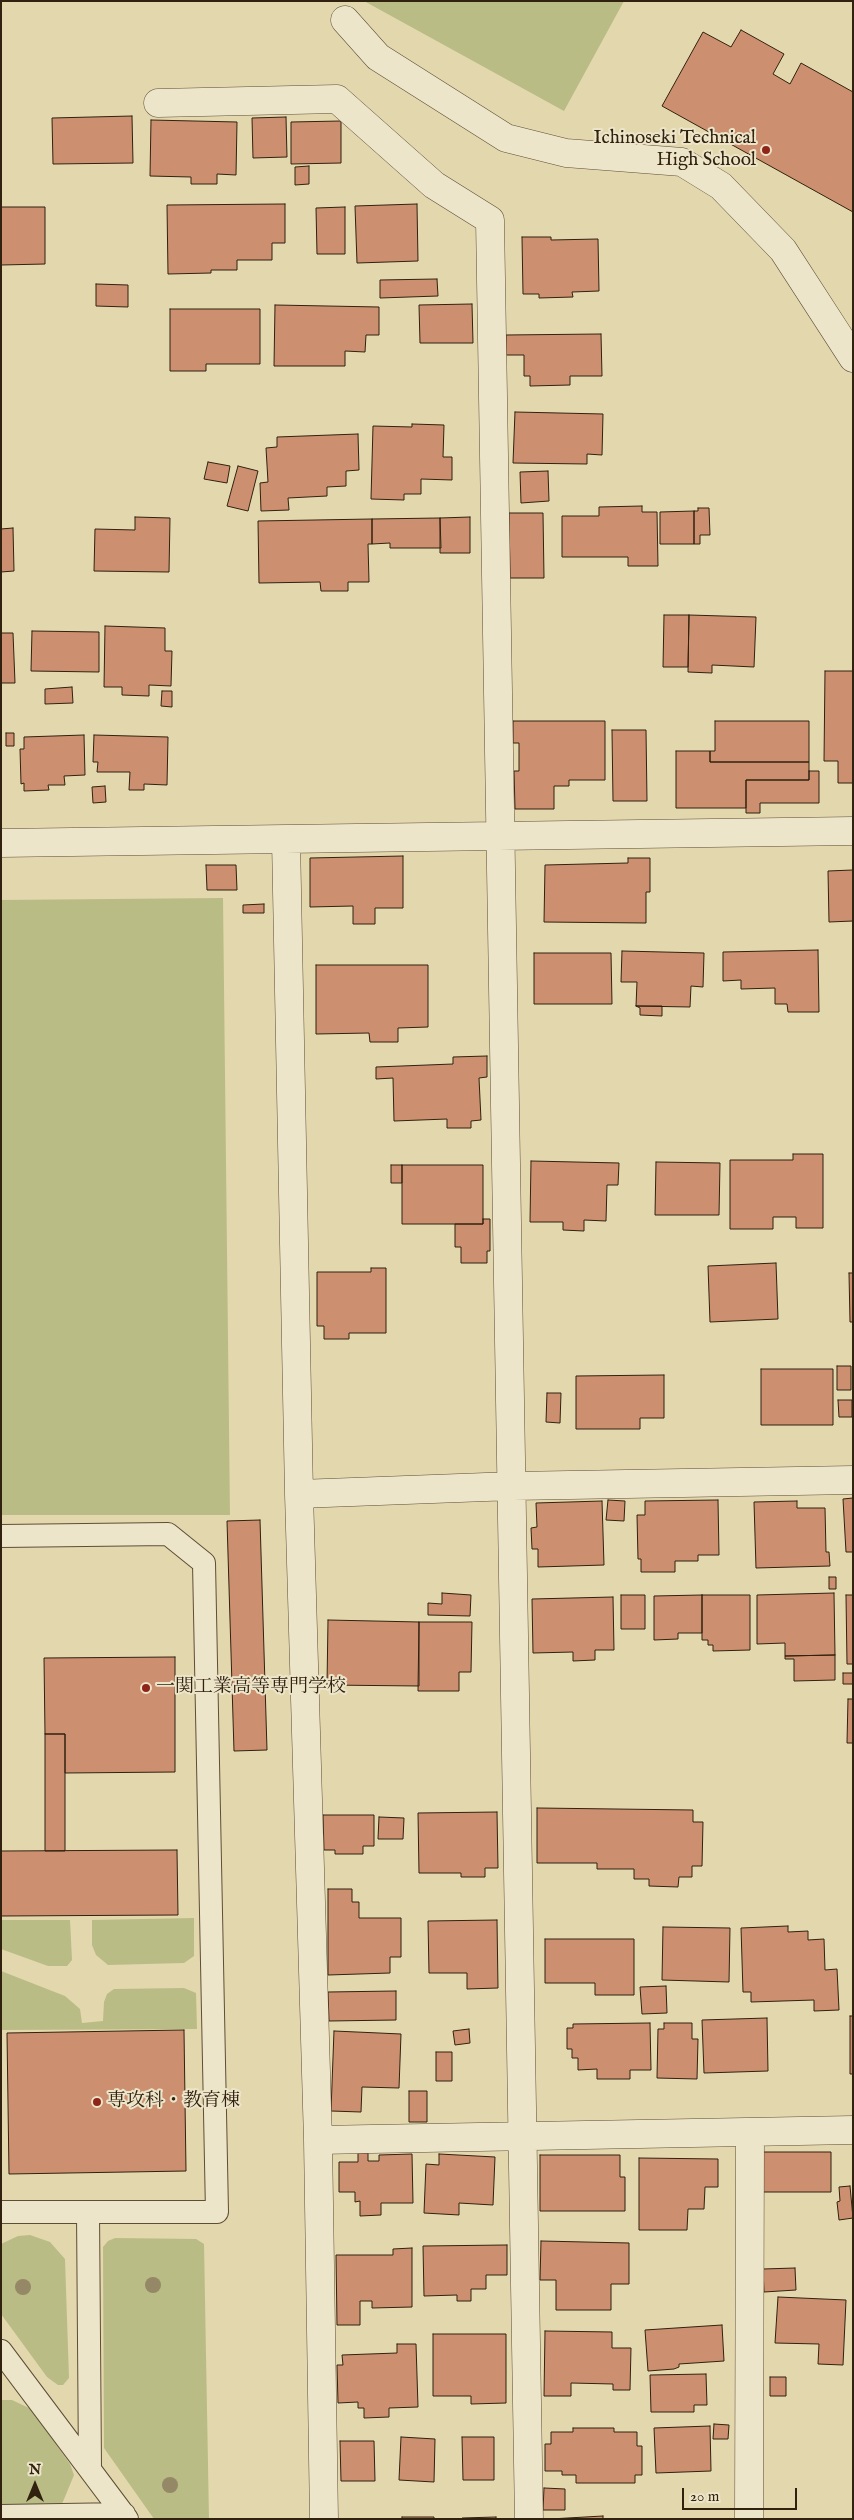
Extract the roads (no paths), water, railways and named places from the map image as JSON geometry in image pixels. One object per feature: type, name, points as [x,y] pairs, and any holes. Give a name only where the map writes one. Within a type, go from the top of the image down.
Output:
[{"type":"street","points":[[345,20],[378,57],[506,138],[566,153],[682,162],[722,186],[783,250],[853,358]]},
{"type":"street","points":[[158,104],[337,99],[434,185],[490,220],[530,2519]]},
{"type":"street","points":[[1,843],[853,831]]},
{"type":"street","points":[[286,840],[300,1494],[318,2140],[324,2519]]},
{"type":"street","points":[[300,1494],[513,1486],[853,1480]]},
{"type":"street","points":[[318,2140],[853,2130]]},
{"type":"street","points":[[749,2519],[750,2132]]},
{"type":"lane","points":[[1,1536],[168,1534],[204,1563],[217,2212],[1,2212]]},
{"type":"lane","points":[[88,2212],[90,2469]]},
{"type":"lane","points":[[1,2351],[126,2516]]},
{"type":"lane","points":[[1,2516],[126,2516]]},
{"type":"place","name":"Ichinoseki Technical High School","points":[[766,150]]},
{"type":"place","name":"一関工業高等専門学校","points":[[146,1688]]},
{"type":"place","name":"専攻科・教育棟","points":[[97,2102]]}]
